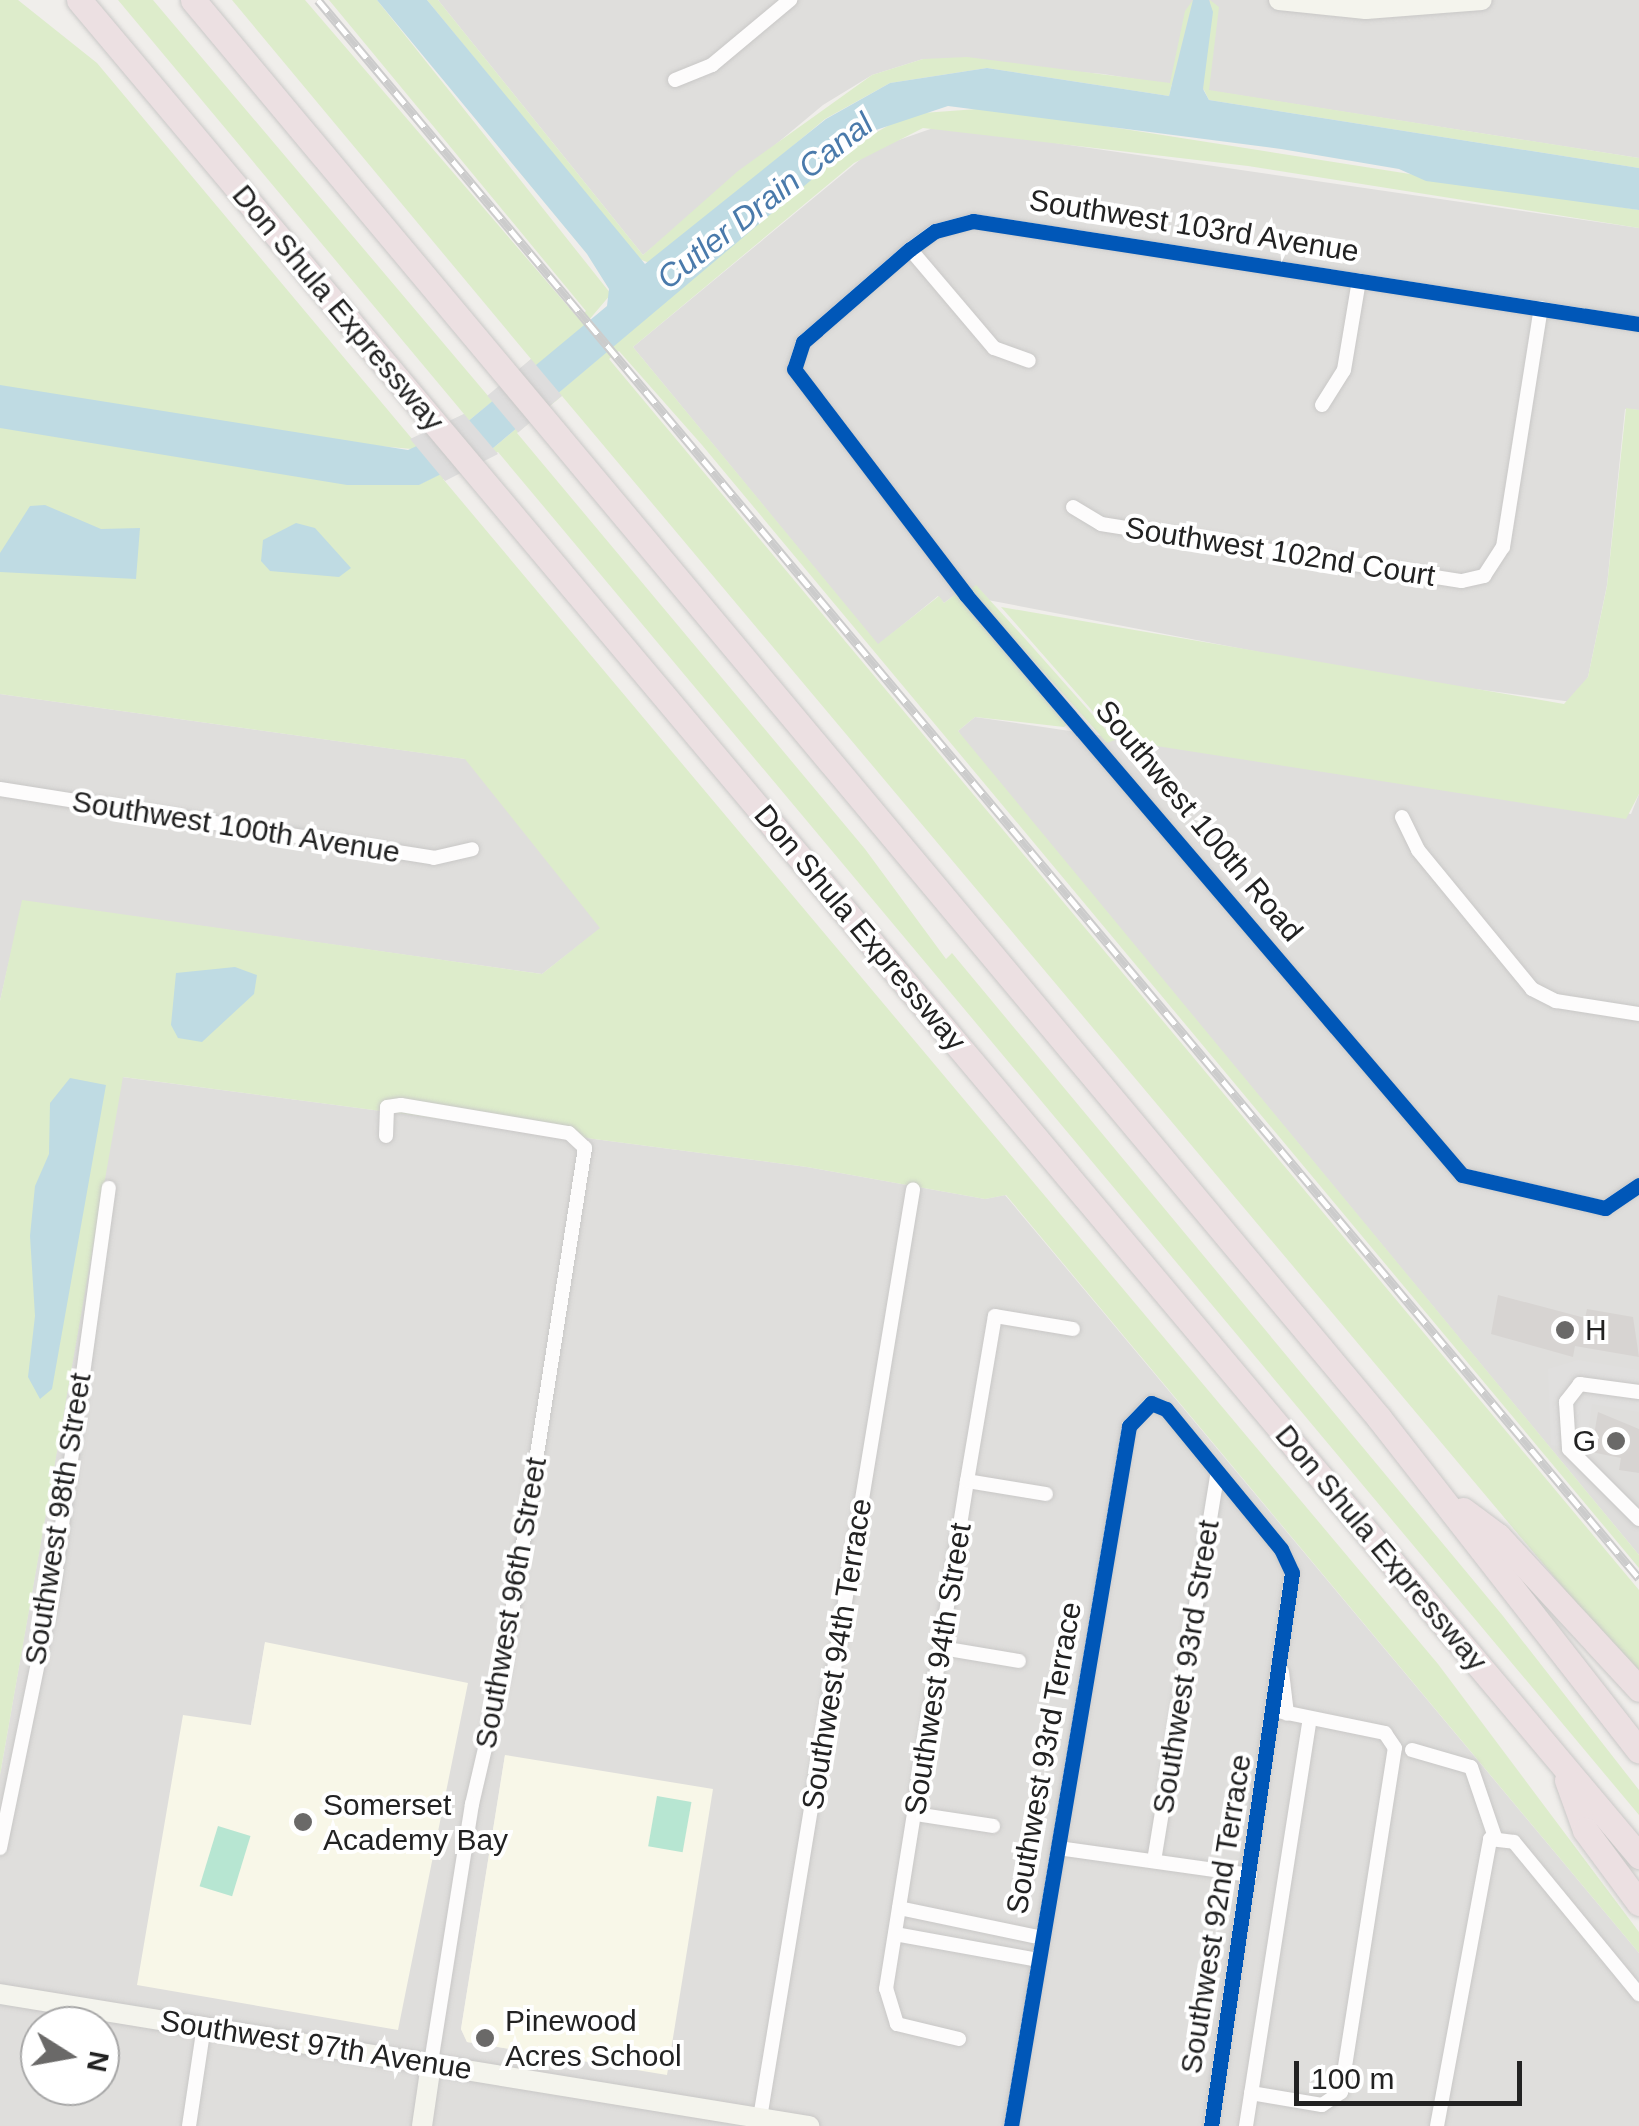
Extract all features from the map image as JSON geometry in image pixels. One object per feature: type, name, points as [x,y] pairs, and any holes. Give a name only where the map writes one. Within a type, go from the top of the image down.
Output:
[{"type":"highway","name":"Don Shula Expressway","points":[[80,0],[1639,1856]]},
{"type":"highway","points":[[193,0],[1439,1492],[1639,1751]]},
{"type":"highway","points":[[1439,1492],[1498,1536],[1639,1689]]},
{"type":"highway","points":[[1561,1762],[1585,1830],[1639,1904]]},
{"type":"street","points":[[674,80],[712,65],[790,0]]},
{"type":"street","points":[[1279,0],[1412,9],[1482,0]]},
{"type":"street","name":"Southwest 103rd Avenue","points":[[794,364],[812,334],[910,248],[944,227],[981,221],[1639,324]]},
{"type":"street","points":[[910,248],[994,348],[1029,362]]},
{"type":"street","points":[[1322,405],[1344,370],[1359,280]]},
{"type":"street","name":"Southwest 102nd Court","points":[[1072,507],[1101,524],[1462,581],[1490,572],[1502,547],[1540,308]]},
{"type":"street","name":"Southwest 100th Road","points":[[794,364],[797,380],[966,595],[1452,1165],[1498,1189],[1604,1208],[1628,1199],[1639,1186]]},
{"type":"street","name":"Southwest 100th Avenue","points":[[0,789],[434,858],[472,849]]},
{"type":"street","points":[[1402,817],[1418,850],[1532,989],[1556,1001],[1639,1014]]},
{"type":"street","name":"Southwest 96th Street","points":[[386,1136],[388,1107],[400,1105],[583,1139],[503,1672],[472,1804],[422,2126]]},
{"type":"street","name":"Southwest 98th Street","points":[[0,1848],[53,1590],[109,1188]]},
{"type":"street","name":"Southwest 94th Terrace","points":[[760,2118],[913,1190]]},
{"type":"street","name":"Southwest 94th Street","points":[[958,2039],[894,2021],[886,1989],[967,1481],[995,1316],[1073,1329]]},
{"type":"street","points":[[1639,1392],[1584,1384],[1566,1398],[1569,1450],[1639,1519]]},
{"type":"street","name":"Southwest 92nd Terrace","points":[[1145,1405],[1166,1409],[1289,1565],[1280,1712],[1211,2126]]},
{"type":"street","name":"Southwest 93rd Terrace","points":[[1011,2126],[1129,1426],[1145,1405]]},
{"type":"street","name":"Southwest 93rd Street","points":[[1154,1862],[1218,1472]]},
{"type":"street","points":[[967,1481],[1046,1494]]},
{"type":"street","points":[[942,1648],[1020,1661]]},
{"type":"street","points":[[1251,2094],[1322,2105],[1343,2087],[1395,1753],[1391,1735],[1280,1712]]},
{"type":"street","points":[[1246,2126],[1310,1718]]},
{"type":"street","points":[[1412,1750],[1471,1767],[1495,1837]]},
{"type":"street","points":[[915,1814],[993,1826]]},
{"type":"street","points":[[1495,1837],[1514,1842],[1639,1994]]},
{"type":"street","points":[[1437,2126],[1482,1851],[1495,1837]]},
{"type":"street","points":[[1058,1848],[1250,1875]]},
{"type":"street","points":[[900,1908],[1042,1938]]},
{"type":"street","points":[[895,1934],[1038,1960]]},
{"type":"street","name":"Southwest 97th Avenue","points":[[0,1994],[809,2126]]},
{"type":"street","points":[[189,2126],[204,2026]]},
{"type":"shaded area","points":[[438,0],[1639,0],[1639,158],[1103,74],[923,59],[872,75],[823,105],[643,255]]},
{"type":"shaded area","points":[[939,126],[1639,228],[1639,410],[1625,409],[1607,585],[1588,677],[1572,702],[1400,679],[956,594],[944,603],[938,596],[878,645],[633,347],[873,149]]},
{"type":"shaded area","points":[[0,694],[466,759],[601,928],[542,974],[23,901],[0,1001]]},
{"type":"shaded area","points":[[975,717],[1631,814],[1639,794],[1639,1555],[965,741],[958,731]]},
{"type":"shaded area","points":[[122,1077],[807,1167],[985,1199],[1005,1195],[1639,1953],[1639,2126],[0,2126],[0,1775]],"holes":[[[265,1643],[398,2030],[251,1725]],[[505,1755],[667,2074],[467,2042],[461,2029]]]},
{"type":"shaded area","points":[[1578,1360],[1639,1370],[1639,1412],[1592,1404],[1586,1450],[1551,1445],[1548,1369]]},
{"type":"shaded area","name":"Somerset Academy Bay","points":[[265,1642],[468,1683],[398,2030],[137,1985],[183,1715],[251,1725]]},
{"type":"shaded area","name":"Somerset Academy Bay","points":[[505,1755],[713,1789],[667,2075],[467,2042],[461,2029]]},
{"type":"green space","points":[[0,0],[18,0],[97,63],[413,440],[464,414],[118,0],[153,0],[489,397],[531,359],[232,0],[305,0],[578,318],[586,311],[329,0],[377,0],[611,294],[583,327],[466,423],[412,449],[378,446],[418,485],[492,449],[843,151],[909,114],[991,108],[1639,210],[1639,228],[1248,166],[923,128],[854,163],[633,347],[878,644],[939,596],[944,603],[956,594],[1071,721],[1064,727],[975,717],[958,731],[1639,1555],[1639,1568],[702,445],[619,351],[609,359],[1639,1590],[1639,1678],[562,396],[517,433],[865,849],[946,959],[952,953],[1503,1616],[1639,1790],[1639,1815],[498,452],[443,479],[1438,1664],[1639,1932],[1639,1953],[1006,1195],[985,1199],[807,1167],[123,1077],[0,1775],[0,1001],[22,900],[542,974],[600,928],[465,759],[0,694]]},
{"type":"green space","points":[[427,0],[438,0],[643,255],[738,171],[872,75],[923,59],[967,57],[1170,83],[1185,11],[1193,0],[1169,96],[987,68],[890,83],[825,119],[652,264],[639,259]]},
{"type":"green space","points":[[1210,0],[1219,7],[1209,90],[1639,158],[1639,168],[1209,100],[1203,88]]},
{"type":"green space","points":[[1626,408],[1639,410],[1639,794],[1626,819],[1118,740],[1001,607],[1564,704],[1588,677],[1607,586]]},
{"type":"green space","points":[[976,585],[1115,740],[1107,743],[970,590]]},
{"type":"green space","points":[[657,1796],[691,1802],[683,1852],[648,1846]]},
{"type":"green space","points":[[218,1826],[251,1836],[232,1896],[200,1886]]},
{"type":"water","name":"Cutler Drain Canal","points":[[377,0],[427,0],[645,264],[826,119],[890,83],[987,68],[1169,96],[1193,0],[1209,0],[1213,12],[1203,89],[1209,100],[1639,168],[1639,210],[1426,181],[1399,169],[1281,149],[948,106],[867,133],[492,449],[419,485],[347,485],[0,428],[0,385],[408,450],[466,423],[607,306],[609,289],[587,254]]},
{"type":"water","points":[[45,505],[101,529],[140,528],[136,579],[0,572],[0,553],[30,506]]},
{"type":"water","points":[[296,523],[315,528],[351,568],[339,577],[270,571],[261,561],[263,540]]},
{"type":"water","points":[[235,967],[257,975],[254,994],[202,1042],[178,1038],[171,1025],[176,973]]},
{"type":"water","points":[[70,1078],[106,1085],[52,1389],[40,1399],[28,1377],[35,1316],[30,1236],[35,1186],[49,1154],[50,1103]]},
{"type":"pier","points":[[531,359],[562,396],[518,432],[487,396]]},
{"type":"pier","points":[[464,414],[498,454],[445,481],[410,439]]},
{"type":"building","name":"H","points":[[1498,1295],[1585,1318],[1587,1309],[1633,1317],[1639,1357],[1575,1346],[1573,1357],[1491,1334]]},
{"type":"building","name":"G","points":[[1598,1412],[1639,1429],[1639,1473],[1619,1470],[1621,1458],[1591,1452]]},
{"type":"railway","points":[[318,0],[1639,1578]]},
{"type":"cycle path","points":[[1639,324],[973,221],[935,231],[910,249],[803,342],[794,369],[966,595],[1462,1175],[1605,1208],[1639,1185]]},
{"type":"cycle path","points":[[1011,2126],[1129,1426],[1151,1403],[1166,1409],[1281,1549],[1292,1573],[1211,2126]]},
{"type":"place","name":"H","points":[[1565,1330]]},
{"type":"place","name":"G","points":[[1616,1441]]},
{"type":"place","name":"Somerset Academy Bay","points":[[303,1822]]},
{"type":"place","name":"Pinewood Acres School","points":[[485,2038]]}]
